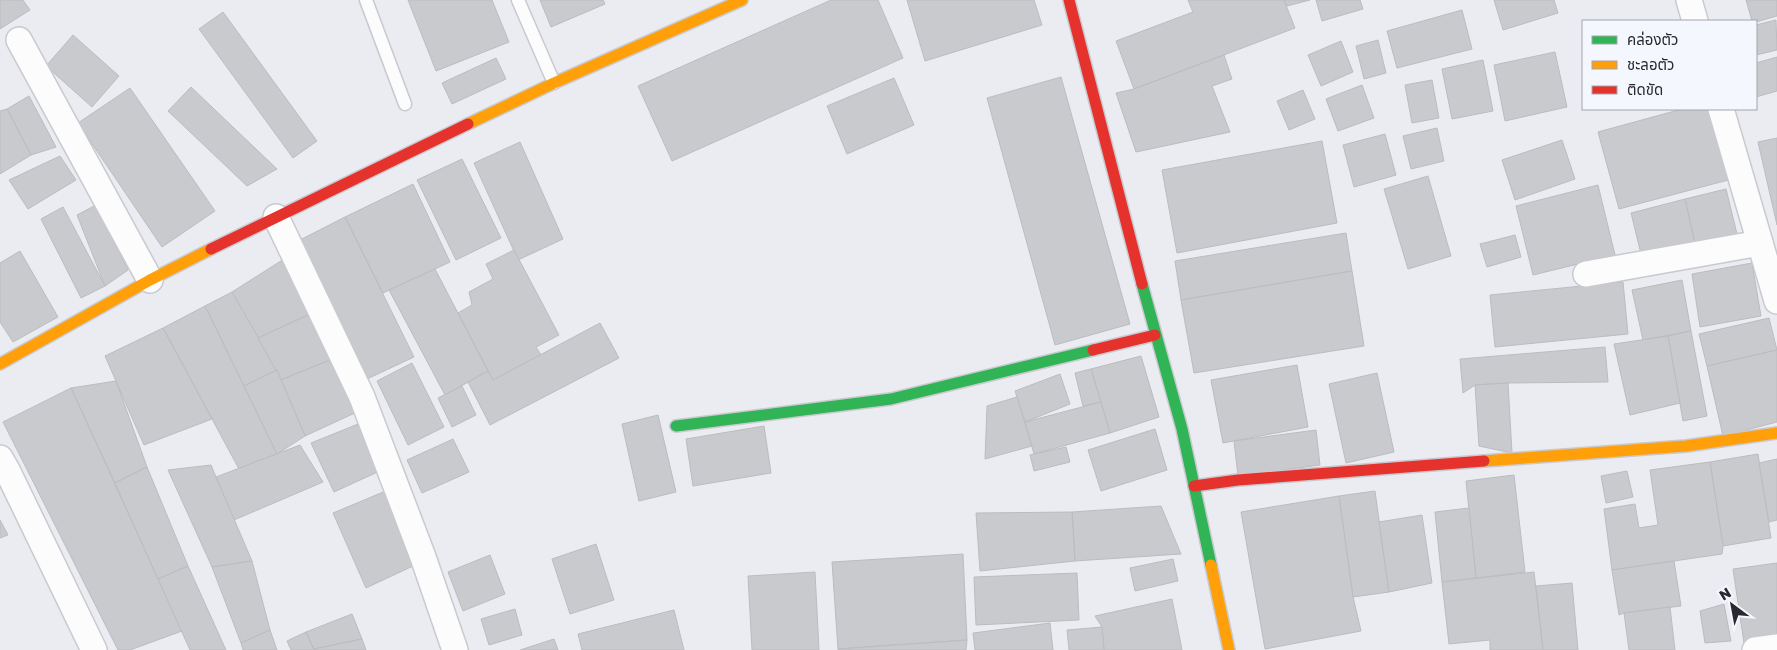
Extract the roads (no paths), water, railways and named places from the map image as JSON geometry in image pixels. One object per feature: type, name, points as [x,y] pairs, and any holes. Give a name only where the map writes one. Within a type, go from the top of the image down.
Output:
[{"type":"street","points":[[0,364],[150,280],[276,217],[554,83],[742,0]]},
{"type":"street","points":[[1069,0],[1155,334],[1182,429],[1229,650]]},
{"type":"street","points":[[1689,0],[1695,20]]},
{"type":"street","points":[[19,40],[150,280]]},
{"type":"street","points":[[1721,110],[1777,301]]},
{"type":"street","points":[[276,217],[362,397],[423,557],[455,650]]},
{"type":"street","points":[[1586,274],[1760,242]]},
{"type":"street","points":[[676,426],[891,399],[1155,334]]},
{"type":"street","points":[[1194,486],[1238,480],[1686,446],[1777,433]]},
{"type":"street","points":[[0,458],[94,650]]},
{"type":"street","points":[[1755,650],[1777,646]]},
{"type":"lane","points":[[366,0],[405,104]]},
{"type":"lane","points":[[518,0],[554,83]]}]
